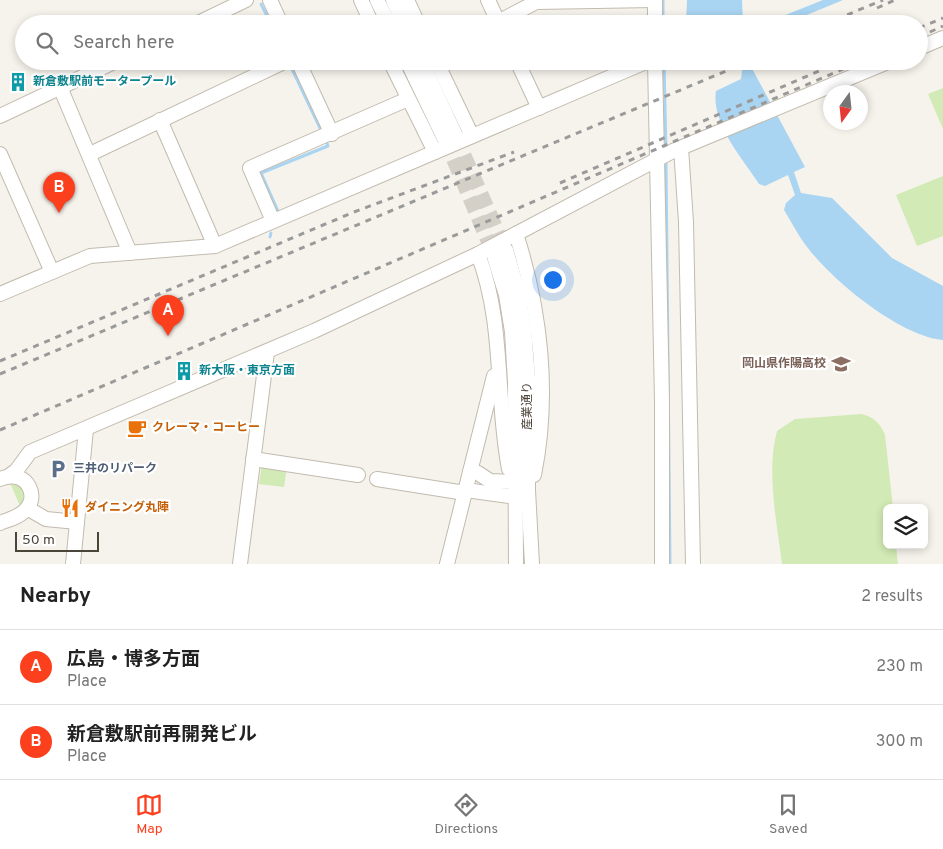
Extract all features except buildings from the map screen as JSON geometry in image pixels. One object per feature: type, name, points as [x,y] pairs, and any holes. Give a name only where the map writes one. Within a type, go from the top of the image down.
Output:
[{"type":"street","points":[[215,15],[246,0]]},
{"type":"street","points":[[270,0],[277,15]]},
{"type":"street","points":[[361,0],[368,15]]},
{"type":"street","points":[[377,0],[384,15]]},
{"type":"street","points":[[393,0],[400,15]]},
{"type":"street","points":[[407,0],[414,15]]},
{"type":"street","points":[[488,0],[495,15]]},
{"type":"street","points":[[513,15],[536,2],[655,0],[655,15]]},
{"type":"street","points":[[928,44],[943,38]]},
{"type":"street","points":[[0,116],[97,70]]},
{"type":"street","points":[[90,154],[267,70]]},
{"type":"street","points":[[302,70],[332,134]]},
{"type":"street","points":[[394,70],[435,152]]},
{"type":"street","points":[[412,70],[451,138],[425,70]]},
{"type":"street","points":[[440,70],[472,136]]},
{"type":"street","points":[[521,70],[539,108]]},
{"type":"street","points":[[0,294],[90,256],[216,246],[627,70]]},
{"type":"street","points":[[655,70],[662,401],[662,564]]},
{"type":"street","points":[[5,477],[16,471],[30,452],[267,352],[478,254],[657,159],[869,70]]},
{"type":"street","points":[[60,88],[90,154],[130,253]]},
{"type":"street","points":[[273,221],[250,168],[408,100]]},
{"type":"street","points":[[160,120],[216,246]]},
{"type":"street","points":[[677,150],[686,222],[693,564]]},
{"type":"street","points":[[0,154],[52,272]]},
{"type":"street","points":[[377,479],[518,500],[542,424],[541,358],[535,306],[528,271],[516,234]]},
{"type":"street","name":"産業通り","points":[[516,564],[518,500],[528,379],[524,329],[518,292],[500,253],[512,332],[513,482],[518,500],[532,564]]},
{"type":"street","points":[[470,472],[478,473],[490,481],[513,482],[502,424],[494,305],[478,254]]},
{"type":"street","points":[[240,564],[267,352]]},
{"type":"street","points":[[447,564],[494,376],[500,373]]},
{"type":"street","points":[[73,564],[86,429]]},
{"type":"street","points":[[253,459],[358,475]]},
{"type":"street","points":[[0,523],[23,513],[30,504],[30,490],[23,479],[5,477]]},
{"type":"street","points":[[27,508],[46,518],[77,522]]},
{"type":"green space","points":[[943,88],[943,129],[928,94]]},
{"type":"green space","points":[[943,176],[943,236],[917,246],[896,195]]},
{"type":"green space","points":[[861,414],[870,417],[881,427],[885,435],[893,504],[883,504],[883,549],[896,549],[898,564],[782,564],[775,515],[772,463],[777,431],[795,419]]},
{"type":"green space","points":[[262,463],[287,467],[284,487],[259,484]]},
{"type":"green space","points":[[10,483],[21,488],[23,498],[20,506]]},
{"type":"water","points":[[687,0],[742,0],[743,15],[686,15]]},
{"type":"water","points":[[823,0],[843,0],[807,15],[786,15]]},
{"type":"water","points":[[753,70],[805,167],[794,172],[801,193],[832,198],[892,258],[943,286],[943,340],[925,336],[887,317],[867,304],[831,273],[801,239],[784,210],[786,203],[795,195],[788,175],[765,186],[759,184],[729,140],[718,115],[716,103],[716,91],[741,79],[742,71]]},
{"type":"waterway","points":[[663,0],[663,15]]},
{"type":"waterway","points":[[261,4],[266,15]]},
{"type":"waterway","points":[[292,70],[320,128]]},
{"type":"waterway","points":[[664,70],[666,151]]},
{"type":"waterway","points":[[278,211],[261,173],[328,146],[327,143]]},
{"type":"waterway","points":[[666,160],[670,564]]},
{"type":"waterway","points":[[270,237],[271,233]]},
{"type":"tunnel","points":[[456,136],[506,250]]},
{"type":"tunnel","points":[[445,140],[494,256]]},
{"type":"railway","points":[[847,15],[883,0]]},
{"type":"railway","points":[[877,8],[895,0]]},
{"type":"railway","points":[[928,24],[943,18]]},
{"type":"railway","points":[[928,33],[943,26]]},
{"type":"railway","points":[[0,374],[728,70]]},
{"type":"railway","points":[[560,183],[821,70]]},
{"type":"railway","points":[[0,430],[841,70]]},
{"type":"railway","points":[[0,361],[354,212],[514,152]]},
{"type":"place","name":"新倉敷駅前モータープール","points":[[18,82]]},
{"type":"place","name":"新倉敷駅前再開発ビル","points":[[59,213]]},
{"type":"place","name":"広島・博多方面","points":[[168,336]]},
{"type":"place","name":"岡山県作陽高校","points":[[841,364]]},
{"type":"place","name":"新大阪・東京方面","points":[[184,371]]},
{"type":"place","name":"クレーマ・コーヒー","points":[[137,428]]},
{"type":"place","name":"三井のリパーク","points":[[58,469]]},
{"type":"place","name":"ダイニング丸陣","points":[[70,508]]}]
